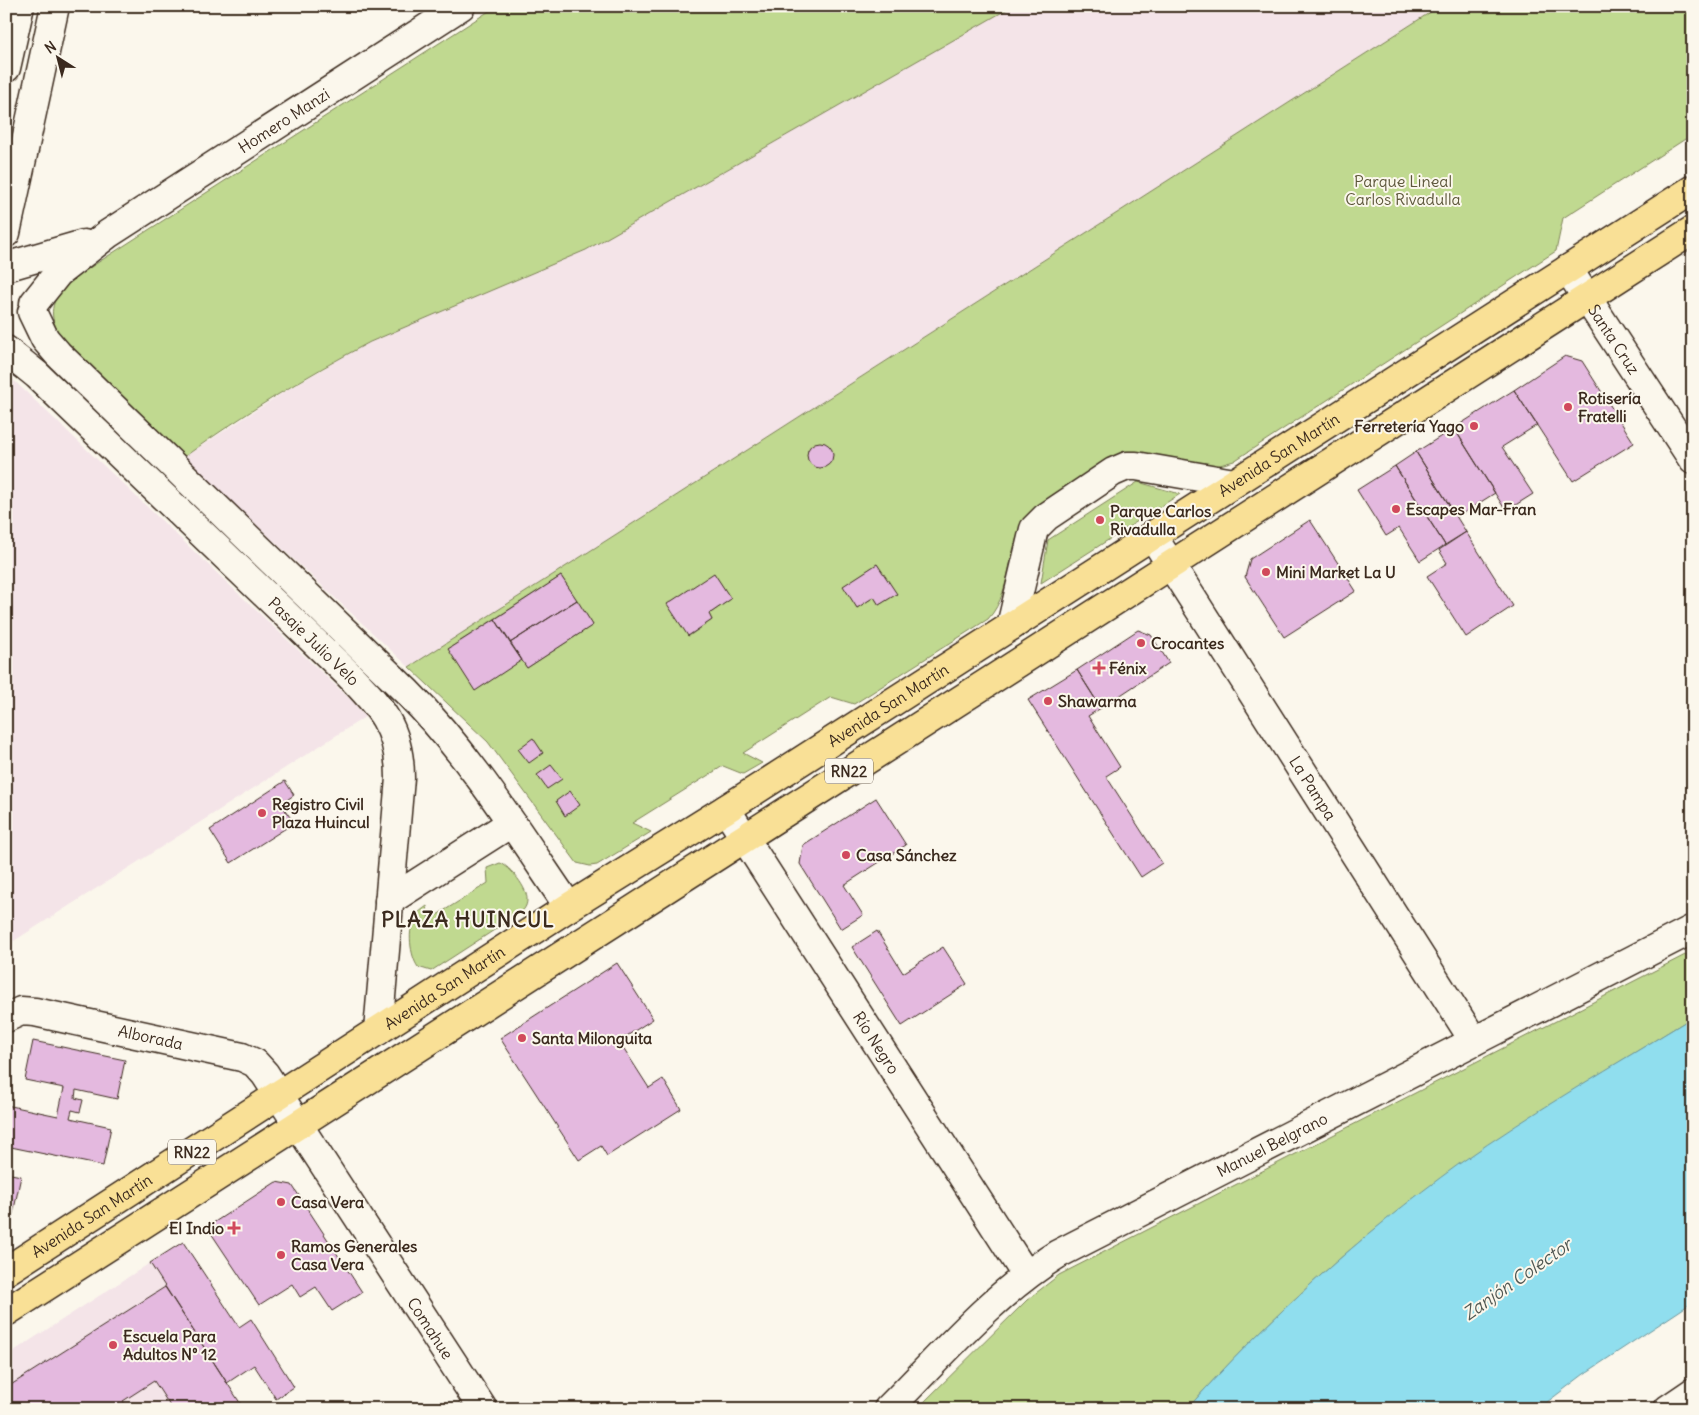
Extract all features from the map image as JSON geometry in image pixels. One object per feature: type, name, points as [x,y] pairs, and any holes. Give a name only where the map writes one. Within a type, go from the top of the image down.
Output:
[{"type":"highway","name":"Avenida San Martín","points":[[6,1271],[569,907],[726,809],[1693,189]]},
{"type":"highway","name":"Avenida San Martín","points":[[6,1312],[1693,230]]},
{"type":"street","points":[[6,68],[20,6]]},
{"type":"street","points":[[6,233],[56,6]]},
{"type":"street","name":"Homero Manzi","points":[[6,336],[22,328],[33,308],[58,273],[108,234],[461,6]]},
{"type":"street","name":"Homero Manzi","points":[[8,261],[58,253],[108,234]]},
{"type":"street","name":"Pasaje Julio Velo","points":[[8,261],[20,270],[31,284],[33,308],[45,339],[58,354],[424,709],[458,747],[569,907]]},
{"type":"street","name":"Santa Cruz","points":[[1568,269],[1693,460]]},
{"type":"street","name":"Pasaje Julio Velo","points":[[6,350],[36,375],[351,677],[383,713],[396,737],[400,764],[378,1031]]},
{"type":"street","points":[[1011,626],[1030,536],[1034,529],[1046,517],[1113,472],[1127,466],[1136,466],[1234,483]]},
{"type":"street","name":"La Pampa","points":[[1152,535],[1474,1041]]},
{"type":"street","name":"Río Negro","points":[[726,809],[1026,1275]]},
{"type":"street","points":[[389,901],[511,823]]},
{"type":"street","name":"Manuel Belgrano","points":[[888,1409],[1006,1291],[1026,1275],[1078,1243],[1693,929]]},
{"type":"street","name":"Alborada","points":[[6,1018],[21,1011],[35,1012],[242,1057],[260,1068],[279,1096]]},
{"type":"street","name":"Comahue","points":[[279,1096],[483,1409]]},
{"type":"street","points":[[1668,1409],[1693,1392]]},
{"type":"shaded area","points":[[1013,6],[1440,6],[409,667],[184,457],[287,390],[370,342],[586,250]]},
{"type":"shaded area","points":[[6,373],[353,702],[365,717],[6,946]]},
{"type":"shaded area","name":"Escuela Para Adultos N° 12","points":[[150,1263],[244,1409],[6,1409],[6,1356]]},
{"type":"green space","points":[[497,6],[1013,6],[586,250],[370,342],[346,355],[251,411],[184,457],[63,342],[55,325],[52,312],[53,305],[60,291],[66,283]]},
{"type":"green space","name":"Parque Lineal Carlos Rivadulla","points":[[1440,6],[1693,6],[1693,134],[1563,218],[1556,251],[1234,461],[1213,467],[1134,454],[1036,509],[1026,519],[1019,532],[1003,592],[997,607],[988,619],[854,704],[831,697],[743,753],[762,763],[743,774],[723,766],[632,823],[651,832],[597,865],[590,866],[577,863],[488,742],[409,667]],"holes":[[[877,564],[896,594],[879,605],[874,597],[857,608],[844,586]],[[714,574],[731,599],[709,614],[712,620],[689,636],[668,604]],[[561,576],[593,625],[527,668],[522,660],[448,649]]]},
{"type":"green space","points":[[1138,482],[1180,494],[1041,583],[1048,540]]},
{"type":"green space","points":[[500,863],[509,868],[522,884],[527,895],[524,909],[431,971],[418,967],[413,956],[410,935],[416,915],[427,906],[429,920],[488,883],[487,868]]},
{"type":"green space","points":[[1693,951],[1693,1017],[1522,1123],[1456,1168],[1391,1216],[1360,1241],[1270,1322],[1187,1409],[917,1409],[1027,1300],[1059,1275]]},
{"type":"water","name":"Zanjón Colector","points":[[1693,1017],[1693,1302],[1584,1374],[1538,1409],[1187,1409],[1283,1310],[1351,1249],[1422,1191],[1516,1125]]},
{"type":"building","name":"Rotisería Fratelli","points":[[1565,356],[1582,361],[1634,443],[1573,481],[1514,390]]},
{"type":"building","points":[[1514,390],[1537,425],[1502,447],[1533,494],[1506,511],[1454,428]]},
{"type":"building","points":[[1454,428],[1495,493],[1457,517],[1416,452]]},
{"type":"building","points":[[820,442],[829,446],[833,455],[829,464],[820,468],[811,464],[807,455],[811,446]]},
{"type":"building","points":[[1416,452],[1466,532],[1445,545],[1395,466]]},
{"type":"building","name":"Escapes Mar-Fran","points":[[1395,466],[1445,545],[1420,561],[1399,528],[1386,536],[1357,490]]},
{"type":"building","points":[[1310,520],[1356,591],[1284,637],[1245,577],[1250,559]]},
{"type":"building","points":[[1466,532],[1513,606],[1466,637],[1427,576],[1447,563],[1439,550]]},
{"type":"building","points":[[877,564],[897,594],[879,605],[874,597],[857,608],[843,586]]},
{"type":"building","points":[[714,573],[731,599],[709,614],[712,620],[688,636],[667,604]]},
{"type":"building","points":[[561,576],[577,600],[510,643],[495,619]]},
{"type":"building","points":[[577,600],[593,625],[527,668],[510,643]]},
{"type":"building","points":[[495,619],[522,660],[475,691],[448,649]]},
{"type":"building","points":[[1138,630],[1151,635],[1169,663],[1101,708],[1077,670]]},
{"type":"building","points":[[1077,670],[1101,708],[1088,716],[1120,767],[1106,776],[1162,863],[1141,877],[1028,700]]},
{"type":"building","points":[[533,738],[543,753],[529,763],[518,749]]},
{"type":"building","points":[[551,765],[562,779],[547,789],[537,775]]},
{"type":"building","name":"Registro Civil Plaza Huincul","points":[[285,781],[294,795],[281,804],[294,823],[231,863],[210,830]]},
{"type":"building","points":[[570,791],[580,805],[565,816],[556,801]]},
{"type":"building","name":"Casa Sánchez","points":[[876,798],[906,845],[844,885],[863,915],[841,929],[800,864],[803,845]]},
{"type":"building","points":[[877,931],[903,973],[943,947],[967,984],[902,1026],[852,947]]},
{"type":"building","points":[[617,963],[653,1019],[619,1041],[649,1088],[663,1079],[681,1109],[607,1156],[601,1146],[579,1160],[500,1038]]},
{"type":"building","points":[[33,1041],[125,1060],[117,1099],[76,1090],[75,1098],[83,1100],[80,1112],[72,1110],[70,1118],[111,1127],[103,1166],[6,1146],[6,1105],[58,1116],[64,1088],[25,1080]]},
{"type":"building","points":[[6,1173],[21,1176],[13,1214],[6,1212]]},
{"type":"building","name":"Ramos Generales Casa Vera","points":[[276,1182],[292,1185],[362,1292],[332,1311],[316,1287],[300,1297],[292,1284],[259,1305],[207,1227]]},
{"type":"building","points":[[183,1242],[239,1327],[251,1319],[294,1387],[276,1399],[254,1365],[227,1383],[150,1263]]},
{"type":"building","name":"Escuela Para Adultos N° 12","points":[[165,1287],[244,1409],[172,1409],[154,1381],[123,1401],[128,1409],[6,1409],[6,1388]]},
{"type":"place","name":"Rotisería Fratelli","points":[[1568,407]]},
{"type":"place","name":"Ferretería Yago","points":[[1474,426]]},
{"type":"place","name":"Escapes Mar-Fran","points":[[1396,509]]},
{"type":"place","name":"Parque Carlos Rivadulla","points":[[1100,520]]},
{"type":"place","name":"Mini Market La U","points":[[1266,572]]},
{"type":"place","name":"Crocantes","points":[[1141,643]]},
{"type":"place","name":"Fénix","points":[[1099,668]]},
{"type":"place","name":"Shawarma","points":[[1048,701]]},
{"type":"place","name":"Registro Civil Plaza Huincul","points":[[262,813]]},
{"type":"place","name":"Casa Sánchez","points":[[846,855]]},
{"type":"place","name":"Santa Milonguita","points":[[522,1038]]},
{"type":"place","name":"Casa Vera","points":[[281,1202]]},
{"type":"place","name":"El Indio","points":[[234,1228]]},
{"type":"place","name":"Ramos Generales Casa Vera","points":[[281,1255]]},
{"type":"place","name":"Escuela Para Adultos N° 12","points":[[113,1345]]},
{"type":"district","name":"PLAZA HUINCUL","points":[[468,919]]}]
